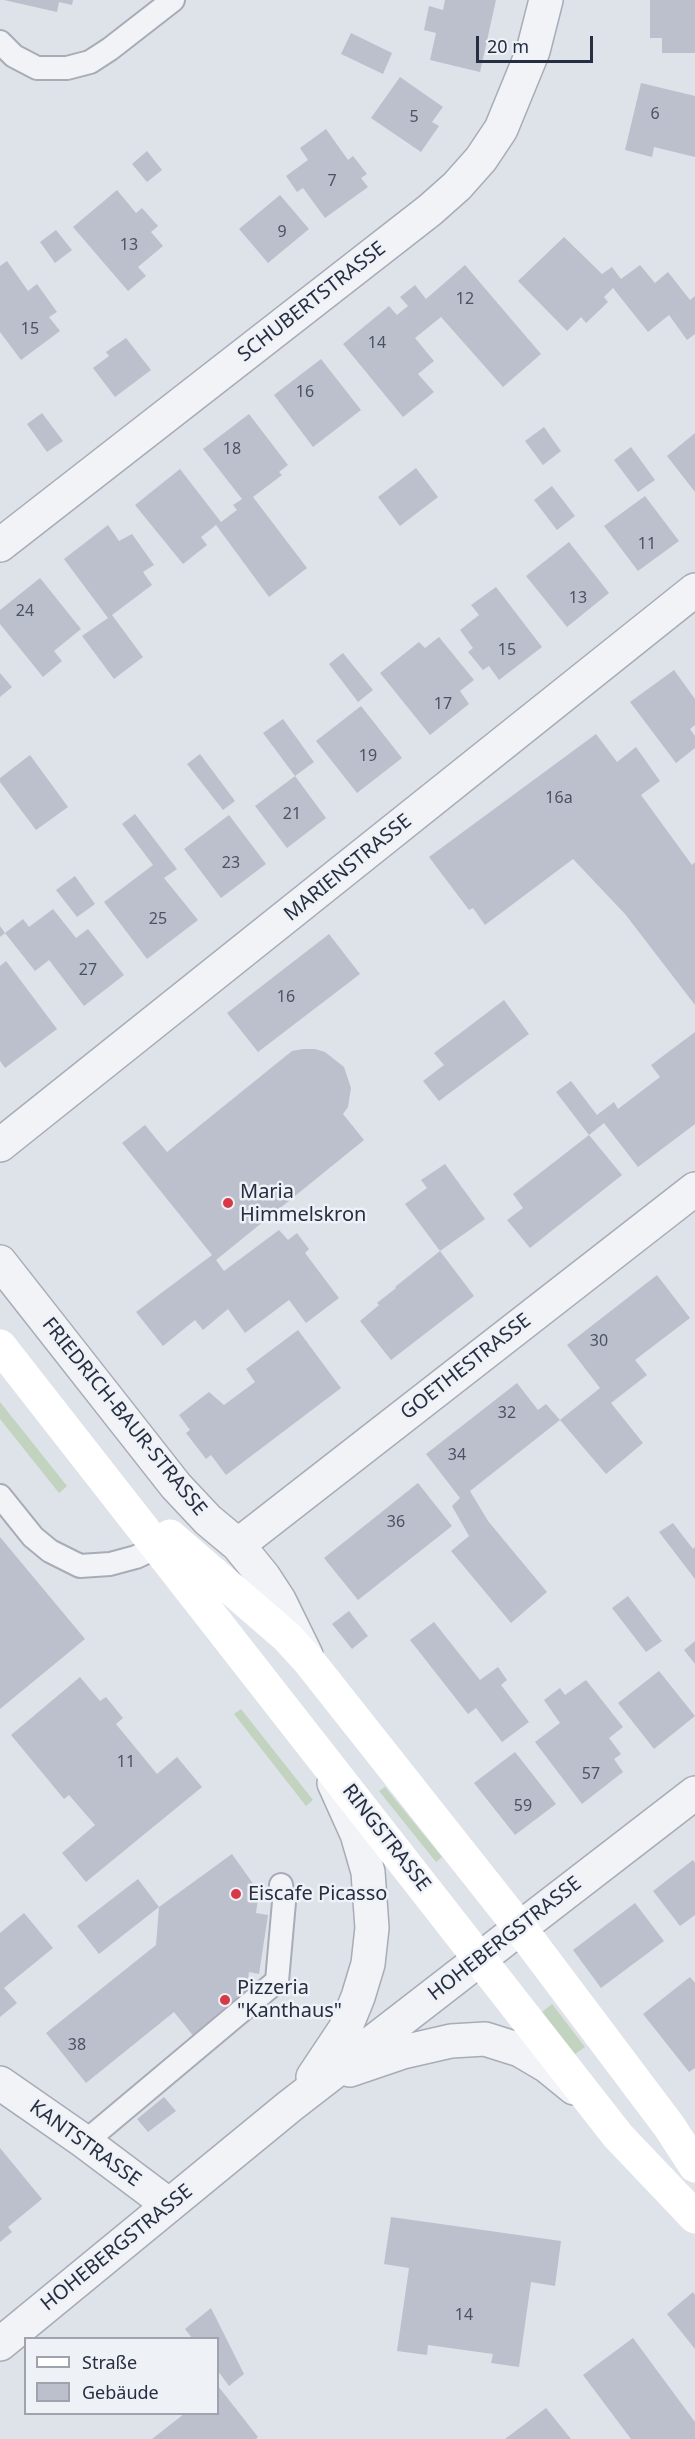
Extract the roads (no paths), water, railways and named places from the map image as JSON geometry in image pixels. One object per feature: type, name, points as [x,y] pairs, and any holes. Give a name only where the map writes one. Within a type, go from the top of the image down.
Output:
[{"type":"main road","name":"RINGSTRASSE","points":[[0,1346],[84,1453],[165,1543],[310,1740],[618,2136],[695,2217]]},
{"type":"main road","name":"RINGSTRASSE","points":[[165,1543],[287,1637],[308,1660],[520,1928],[669,2126],[695,2166]]},
{"type":"street","name":"SCHUBERTSTRASSE","points":[[0,545],[458,186],[481,159],[501,129],[533,51],[546,0]]},
{"type":"street","name":"MARIENSTRASSE","points":[[0,1145],[695,590]]},
{"type":"street","name":"GOETHESTRASSE","points":[[238,1545],[695,1190]]},
{"type":"street","name":"FRIEDRICH-BAUR-STRASSE","points":[[0,1262],[176,1486],[208,1520],[238,1545],[264,1577],[279,1600],[308,1660]]},
{"type":"street","name":"HOHEBERGSTRASSE","points":[[290,2106],[345,2029],[368,1964],[372,1928],[368,1872],[357,1834],[310,1740]]},
{"type":"street","name":"HOHEBERGSTRASSE","points":[[0,2344],[316,2085],[695,1793]]},
{"type":"street","name":"HOHEBERGSTRASSE","points":[[316,2085],[359,2066],[403,2052],[451,2041],[485,2039],[520,2050],[547,2066],[594,2105]]},
{"type":"street","name":"KANTSTRASSE","points":[[0,2083],[86,2142],[169,2205]]},
{"type":"lane","points":[[0,42],[14,56],[37,68],[67,68],[90,62],[173,0]]},
{"type":"lane","points":[[0,1496],[38,1541],[67,1561],[80,1566],[110,1564],[136,1557],[165,1543]]},
{"type":"lane","points":[[86,2142],[277,1981],[284,1902],[281,1885]]},
{"type":"place","name":"Maria Himmelskron","points":[[228,1203]]},
{"type":"place","name":"Eiscafe Picasso","points":[[236,1894]]},
{"type":"place","name":"Pizzeria \"Kanthaus\"","points":[[225,2000]]}]
